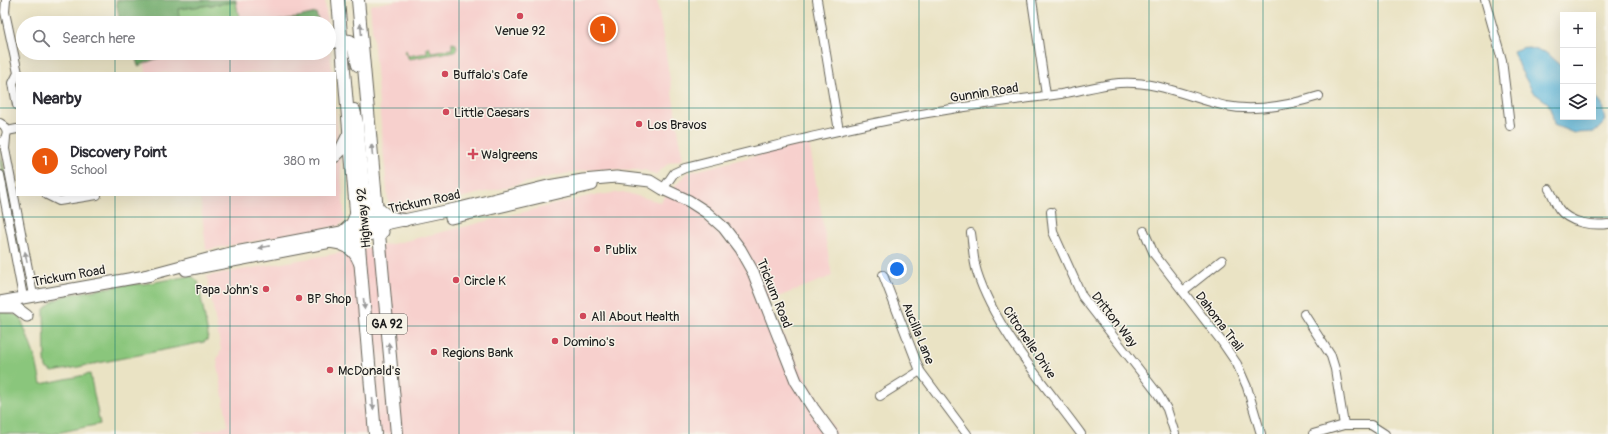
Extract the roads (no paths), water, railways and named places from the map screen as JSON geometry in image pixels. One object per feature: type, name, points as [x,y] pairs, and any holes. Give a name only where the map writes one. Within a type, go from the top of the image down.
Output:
[{"type":"main road","name":"Highway 92","points":[[336,28],[338,0]]},
{"type":"main road","name":"Highway 92","points":[[358,4],[376,206],[376,228],[397,434]]},
{"type":"main road","points":[[336,42],[348,40],[353,45],[367,96]]},
{"type":"main road","name":"Highway 92","points":[[336,44],[343,62],[375,434]]},
{"type":"main road","points":[[336,52],[343,62]]},
{"type":"main road","points":[[344,77],[357,123],[364,208],[376,228]]},
{"type":"main road","points":[[336,156],[341,150],[349,133]]},
{"type":"main road","points":[[336,158],[353,173]]},
{"type":"main road","points":[[376,206],[388,217],[405,220]]},
{"type":"main road","points":[[343,232],[352,224],[356,215]]},
{"type":"main road","points":[[332,242],[344,244],[348,247],[356,254],[361,266]]},
{"type":"street","points":[[6,0],[5,12],[18,72]]},
{"type":"street","points":[[817,0],[839,130]]},
{"type":"street","points":[[1032,0],[1046,95]]},
{"type":"street","points":[[1485,0],[1502,60],[1510,126]]},
{"type":"street","points":[[16,78],[13,83],[16,100]]},
{"type":"street","name":"Gunnin Road","points":[[663,189],[674,173],[685,168],[839,130],[917,115],[1107,85],[1130,83],[1176,91],[1231,107],[1259,108],[1298,103],[1319,96]]},
{"type":"street","points":[[0,123],[3,125],[5,149],[28,296]]},
{"type":"street","points":[[4,137],[16,130]]},
{"type":"street","name":"Trickum Road","points":[[0,302],[144,276],[200,268],[332,242],[405,220],[548,186],[591,178],[616,176],[650,181],[663,189],[683,197],[706,212],[724,228],[740,249],[753,272],[796,381],[818,417],[832,434]]},
{"type":"street","points":[[0,180],[2,196],[28,296]]},
{"type":"street","name":"Trickum Road","points":[[376,228],[594,185],[626,184],[663,189]]},
{"type":"street","points":[[1549,189],[1560,210],[1575,220],[1596,226],[1608,224]]},
{"type":"street","points":[[49,196],[59,201],[91,196]]},
{"type":"street","name":"Dritton Way","points":[[1051,212],[1053,232],[1082,296],[1158,394],[1168,409],[1175,434]]},
{"type":"street","name":"Dahoma Trail","points":[[1144,231],[1154,254],[1222,342],[1237,364],[1247,387],[1261,434]]},
{"type":"street","name":"Trickum Road","points":[[144,276],[230,253],[343,232],[358,233]]},
{"type":"street","name":"Citronelle Drive","points":[[972,233],[977,271],[993,309],[1012,341],[1081,434]]},
{"type":"street","points":[[1183,291],[1222,260]]},
{"type":"street","name":"Aucilla Lane","points":[[883,275],[920,371],[967,434]]},
{"type":"street","points":[[0,307],[15,307],[27,316]]},
{"type":"street","points":[[1304,314],[1331,356],[1336,369],[1344,425]]},
{"type":"street","points":[[880,396],[920,371]]},
{"type":"street","points":[[1313,434],[1344,425],[1371,425],[1385,434]]},
{"type":"water","points":[[1524,47],[1545,52],[1560,65],[1560,120],[1596,120],[1596,97],[1602,105],[1605,122],[1595,132],[1574,133],[1554,125],[1548,103],[1533,92],[1519,67],[1513,51]]},
{"type":"place","name":"Venue 92","points":[[520,16]]},
{"type":"place","name":"Discovery Point","points":[[603,29]]},
{"type":"place","name":"Buffalo's Cafe","points":[[445,74]]},
{"type":"place","name":"Little Caesars","points":[[446,112]]},
{"type":"place","name":"Los Bravos","points":[[639,124]]},
{"type":"place","name":"Walgreens","points":[[473,154]]},
{"type":"place","name":"Publix","points":[[597,249]]},
{"type":"place","name":"Circle K","points":[[456,280]]},
{"type":"place","name":"Papa John's","points":[[266,289]]},
{"type":"place","name":"BP Shop","points":[[299,298]]},
{"type":"place","name":"All About Health","points":[[583,316]]},
{"type":"place","name":"Domino's","points":[[555,341]]},
{"type":"place","name":"Regions Bank","points":[[434,352]]},
{"type":"place","name":"McDonald's","points":[[330,370]]}]
